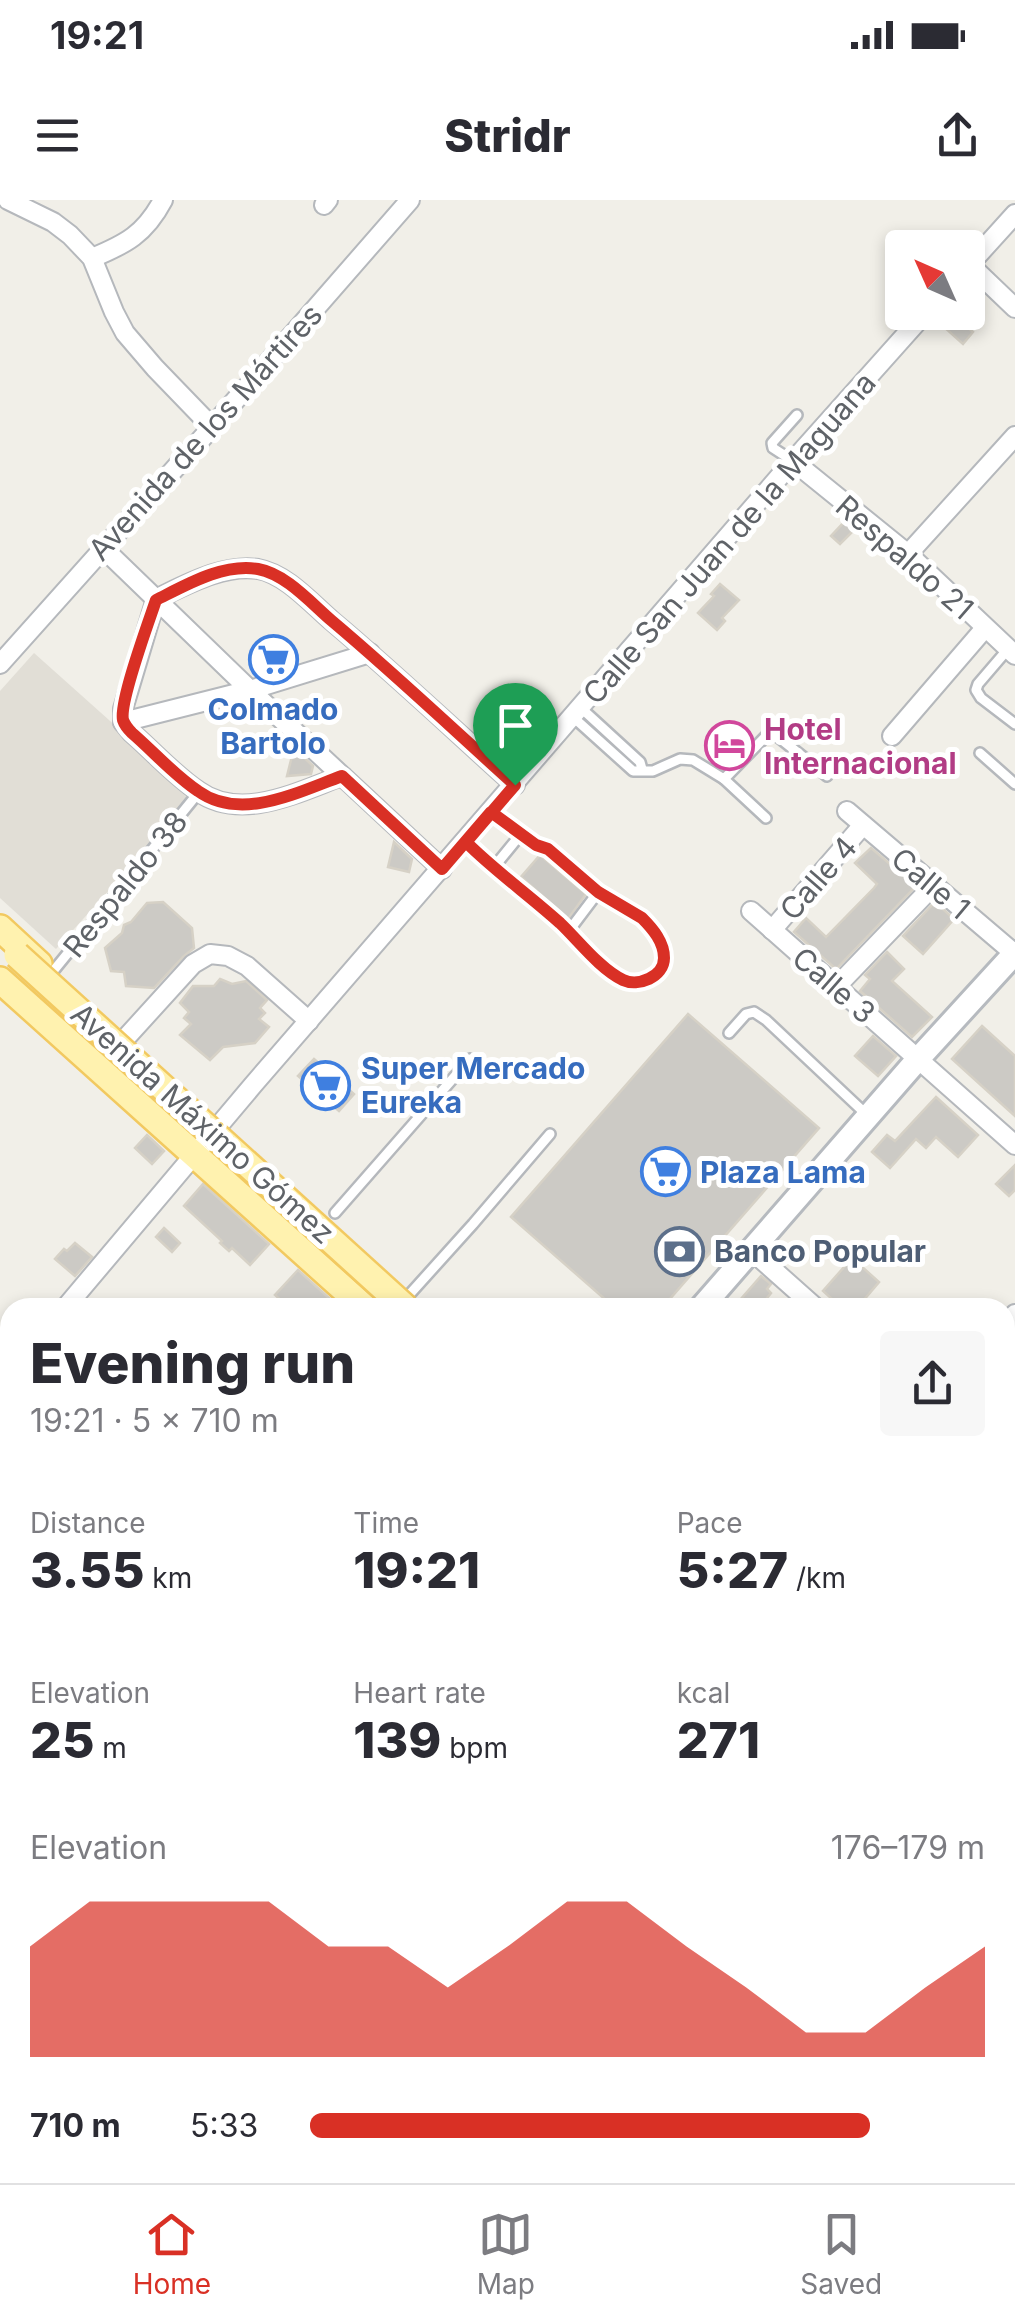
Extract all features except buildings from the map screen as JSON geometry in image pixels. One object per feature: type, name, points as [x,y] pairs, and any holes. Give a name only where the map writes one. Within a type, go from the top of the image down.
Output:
[{"type":"main road","points":[[0,928],[407,1298]]},
{"type":"main road","points":[[710,1298],[1015,954]]},
{"type":"main road","points":[[5,970],[194,1156],[354,1298]]},
{"type":"main road","name":"Avenida Máximo Gómez","points":[[5,970],[407,1298]]},
{"type":"main road","name":"Avenida Máximo Gómez","points":[[5,970],[371,1298]]},
{"type":"street","points":[[8,200],[52,222],[92,258],[125,333],[212,427]]},
{"type":"street","points":[[92,258],[126,244],[143,229],[163,200]]},
{"type":"street","name":"Avenida de los Mártires","points":[[0,664],[410,200]]},
{"type":"street","points":[[985,247],[1015,214]]},
{"type":"street","points":[[985,281],[1015,308]]},
{"type":"street","name":"Calle San Juan de la Maguana","points":[[194,1156],[910,330]]},
{"type":"street","points":[[908,554],[1015,436]]},
{"type":"street","name":"Respaldo 21","points":[[794,461],[908,554],[1012,652]]},
{"type":"street","points":[[103,548],[442,869]]},
{"type":"street","points":[[342,776],[262,803],[238,805],[199,792],[132,733],[124,722],[124,709],[156,600],[218,573],[242,568],[261,569],[284,580],[515,785]]},
{"type":"street","points":[[892,736],[985,628]]},
{"type":"street","points":[[124,722],[250,690],[370,653]]},
{"type":"street","name":"Calle 1","points":[[847,812],[1015,954]]},
{"type":"street","name":"Calle 4","points":[[772,930],[863,825]]},
{"type":"street","points":[[836,987],[934,885]]},
{"type":"street","name":"Calle 3","points":[[751,911],[1015,1145]]},
{"type":"street","points":[[122,1041],[193,964],[210,954],[228,956],[247,966],[309,1021]]},
{"type":"street","points":[[73,1298],[194,1156]]},
{"type":"street","points":[[752,1251],[805,1298]]},
{"type":"lane","points":[[794,461],[773,448],[772,443],[797,415]]},
{"type":"lane","points":[[1012,652],[976,690],[1015,724]]},
{"type":"lane","points":[[577,713],[634,771],[653,770],[680,759],[692,760],[724,779],[766,818]]},
{"type":"lane","points":[[724,779],[768,734],[777,736],[827,776]]},
{"type":"lane","points":[[980,754],[1015,784]]},
{"type":"lane","name":"Respaldo 38","points":[[50,975],[199,792]]},
{"type":"lane","points":[[466,842],[622,980],[648,980],[660,970],[664,958],[659,938],[642,918],[598,892],[548,849],[536,845],[491,812]]},
{"type":"lane","points":[[494,867],[521,834]]},
{"type":"lane","points":[[568,932],[598,892]]},
{"type":"lane","points":[[729,1033],[746,1014],[754,1012],[868,1116]]},
{"type":"lane","points":[[336,1213],[470,1059]]},
{"type":"lane","points":[[417,1298],[550,1134]]},
{"type":"shaded area","points":[[34,653],[194,796],[56,949],[0,898],[0,691]]},
{"type":"place","name":"Colmado Bartolo","points":[[273,660]]},
{"type":"place","name":"Hotel Internacional","points":[[729,746]]},
{"type":"place","name":"Super Mercado Eureka","points":[[326,1085]]},
{"type":"place","name":"Plaza Lama","points":[[665,1172]]},
{"type":"place","name":"Banco Popular","points":[[679,1251]]},
{"type":"route","points":[[515,785],[284,580],[261,569],[242,568],[218,573],[156,600],[131,678],[124,722],[199,792],[238,805],[262,803],[342,776],[442,869],[491,812],[648,924],[659,938],[664,958],[660,970],[648,980],[622,980],[466,842],[491,812],[515,785]]}]
